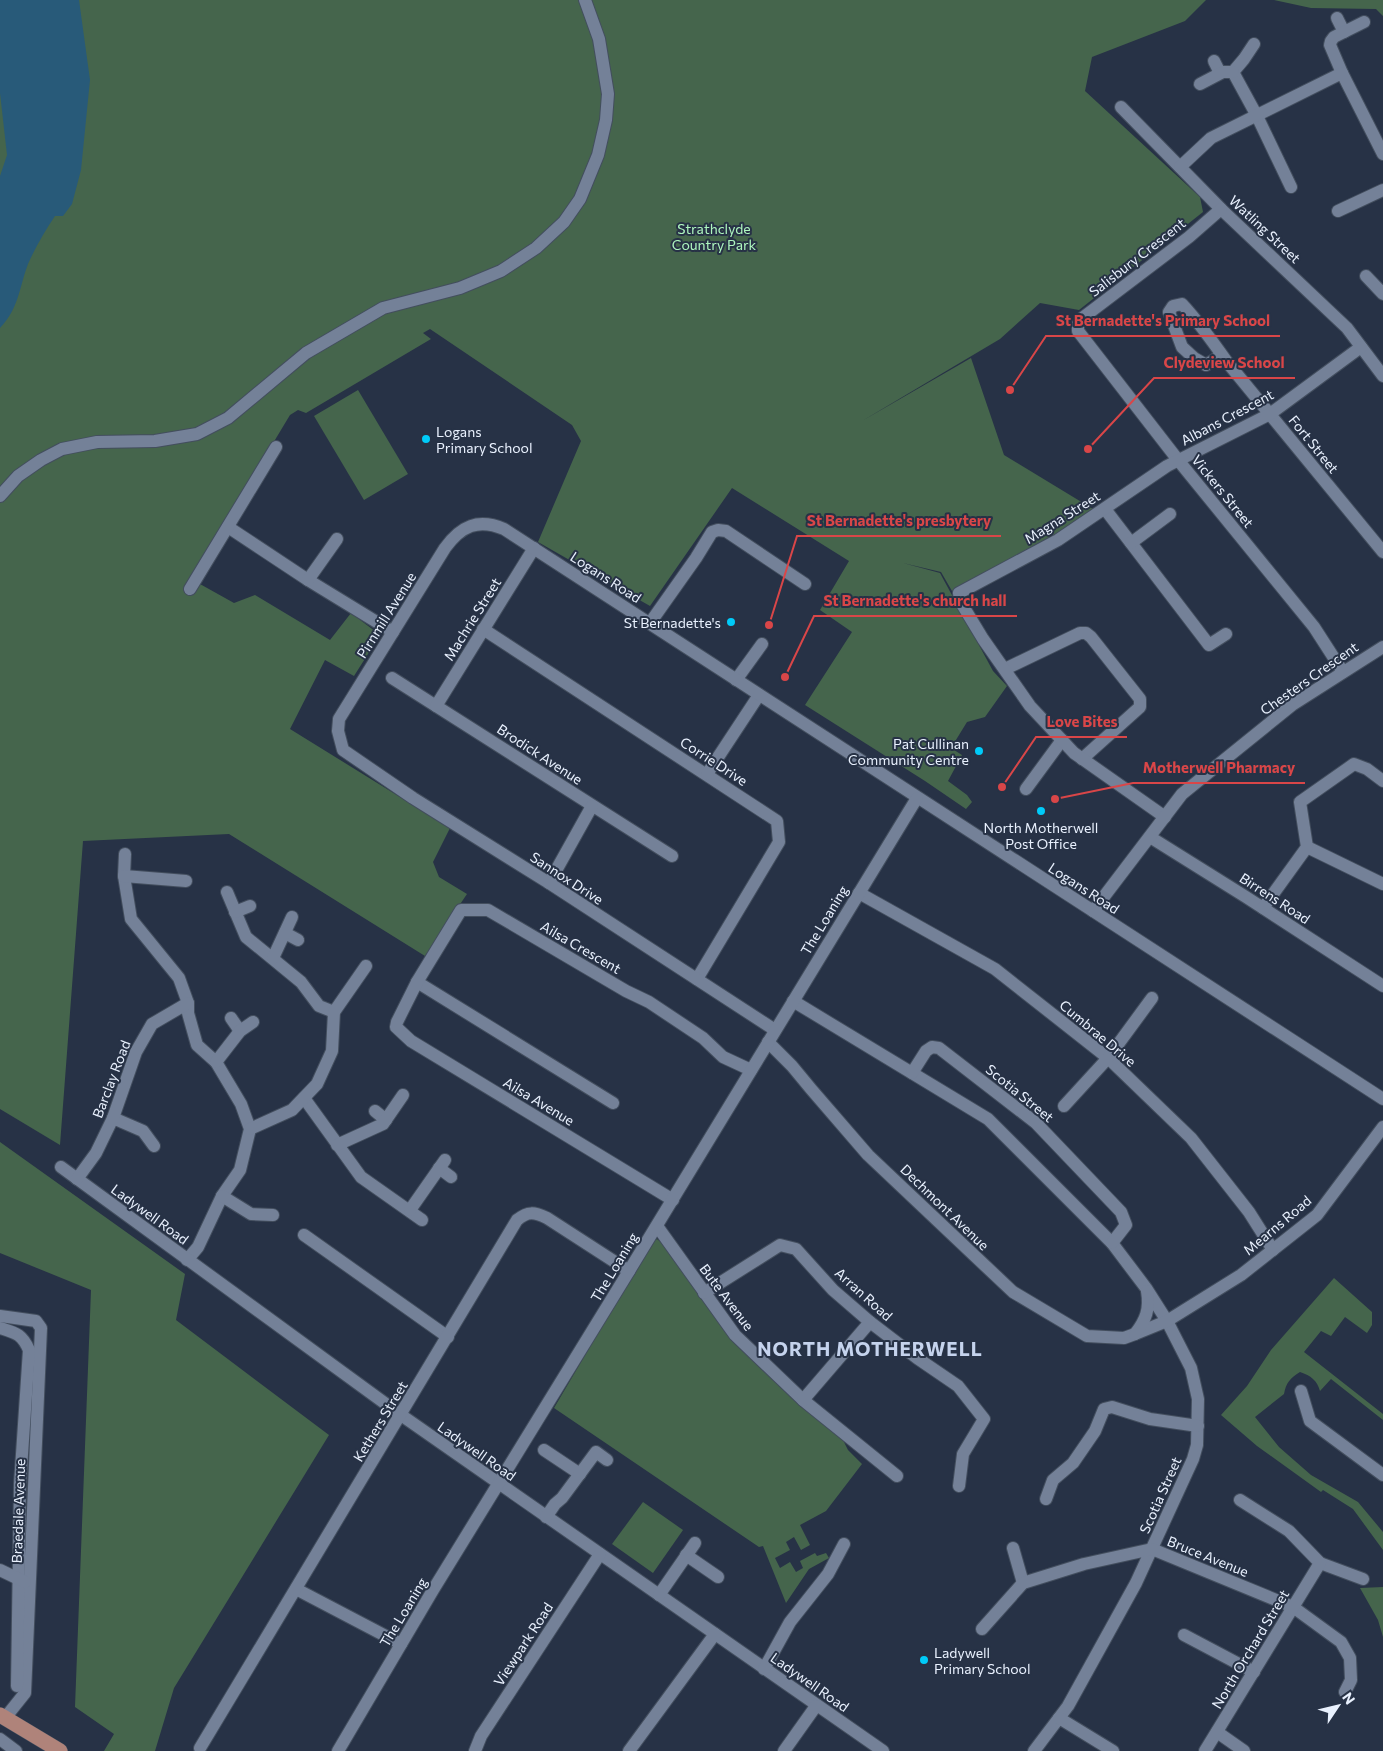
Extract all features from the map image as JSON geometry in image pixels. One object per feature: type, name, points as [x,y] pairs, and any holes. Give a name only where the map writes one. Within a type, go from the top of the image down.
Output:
[{"type":"main road","points":[[5,1714],[60,1751]]},
{"type":"street","points":[[0,496],[18,476],[41,460],[62,449],[97,442],[155,441],[197,434],[228,418],[306,353],[384,308],[460,288],[501,271],[536,248],[564,222],[580,199],[598,155],[606,120],[608,94],[599,39],[585,0]]},
{"type":"street","points":[[1337,18],[1344,32]]},
{"type":"street","points":[[1364,22],[1334,37],[1330,41],[1330,45],[1342,73],[1379,134],[1383,154]]},
{"type":"street","points":[[1200,84],[1227,72],[1244,59],[1254,44]]},
{"type":"street","points":[[1214,61],[1227,72],[1256,116],[1291,187]]},
{"type":"street","points":[[1180,167],[1211,138],[1342,73]]},
{"type":"street","name":"Watling Street","points":[[1121,107],[1221,209],[1347,328],[1383,376]]},
{"type":"street","points":[[1338,211],[1383,190]]},
{"type":"street","name":"Salisbury Crescent","points":[[1078,331],[1078,324],[1081,319],[1189,237],[1221,209]]},
{"type":"street","points":[[1366,276],[1383,294]]},
{"type":"street","name":"Fort Street","points":[[1222,355],[1206,365],[1194,358],[1182,347],[1169,312],[1173,306],[1182,304],[1194,317],[1222,355],[1383,552]]},
{"type":"street","name":"Vickers Street","points":[[1078,331],[1178,460],[1314,627],[1343,672]]},
{"type":"street","name":"Albans Crescent","points":[[1178,460],[1270,414],[1361,347]]},
{"type":"street","points":[[190,589],[228,527],[271,449]]},
{"type":"street","name":"Magna Street","points":[[1005,670],[960,601],[959,593],[1058,540],[1178,460]]},
{"type":"street","points":[[1105,509],[1209,645],[1226,634]]},
{"type":"street","points":[[1131,543],[1170,514]]},
{"type":"street","name":"Pirnmill Avenue","points":[[343,750],[338,731],[339,719],[452,538],[464,528],[473,525],[483,523],[492,525]]},
{"type":"street","name":"Logans Road","points":[[492,525],[504,529],[534,548],[916,798],[1383,1099]]},
{"type":"street","points":[[228,527],[392,632]]},
{"type":"street","points":[[650,623],[712,532],[718,530],[726,531],[805,584]]},
{"type":"street","points":[[308,580],[336,538]]},
{"type":"street","name":"Machrie Street","points":[[436,706],[534,548]]},
{"type":"street","name":"Corrie Drive","points":[[483,628],[777,821],[779,842],[697,979]]},
{"type":"street","points":[[1082,759],[1140,707],[1140,699],[1086,633],[1080,633],[1005,670],[1030,706],[1082,759],[1165,817]]},
{"type":"street","points":[[736,680],[762,644]]},
{"type":"street","name":"Chesters Crescent","points":[[1093,912],[1182,794],[1292,705],[1383,647]]},
{"type":"street","name":"Brodick Avenue","points":[[392,678],[672,856]]},
{"type":"street","points":[[707,774],[759,695]]},
{"type":"street","points":[[1026,789],[1062,740]]},
{"type":"street","name":"Sannox Drive","points":[[343,750],[412,798],[549,883],[775,1030]]},
{"type":"street","points":[[1263,908],[1307,847],[1300,802],[1354,764],[1367,769],[1383,780]]},
{"type":"street","name":"The Loaning","points":[[338,1751],[498,1484],[673,1200],[916,798]]},
{"type":"street","points":[[549,883],[592,806]]},
{"type":"street","name":"Birrens Road","points":[[1150,838],[1383,986]]},
{"type":"street","points":[[1307,847],[1383,884]]},
{"type":"street","points":[[125,854],[124,876],[131,919],[179,978],[188,1003],[188,1013],[197,1045],[216,1062],[241,1104],[250,1129],[240,1170],[222,1196],[198,1247],[187,1260]]},
{"type":"street","points":[[124,876],[186,881]]},
{"type":"street","points":[[227,892],[246,937],[301,982],[319,1006],[334,1012]]},
{"type":"street","name":"Cumbrae Drive","points":[[858,893],[995,969],[1108,1058],[1191,1138],[1249,1212],[1273,1250]]},
{"type":"street","points":[[235,912],[250,906]]},
{"type":"street","name":"Ailsa Crescent","points":[[397,1022],[418,982],[461,910],[488,910],[626,991],[649,1002],[703,1038],[723,1057],[751,1070]]},
{"type":"street","points":[[273,958],[292,917]]},
{"type":"street","points":[[285,933],[298,940]]},
{"type":"street","points":[[250,1129],[292,1110],[317,1084],[332,1051],[334,1012],[366,966]]},
{"type":"street","points":[[418,982],[613,1103]]},
{"type":"street","points":[[1064,1106],[1108,1058],[1152,998]]},
{"type":"street","name":"Scotia Street","points":[[794,1001],[988,1119],[1112,1243],[1146,1288],[1167,1320],[1191,1368],[1198,1399],[1197,1445],[1193,1459],[1131,1592],[1068,1706],[1034,1751]]},
{"type":"street","name":"Barclay Road","points":[[77,1179],[96,1153],[113,1118],[136,1052],[152,1024],[188,1003]]},
{"type":"street","points":[[231,1018],[240,1031]]},
{"type":"street","points":[[216,1062],[240,1031],[253,1022]]},
{"type":"street","name":"Ailsa Avenue","points":[[397,1022],[396,1027],[411,1041],[673,1200]]},
{"type":"street","name":"Dechmont Avenue","points":[[768,1042],[792,1066],[868,1155],[1013,1292],[1087,1336],[1124,1338],[1167,1320]]},
{"type":"street","name":"Scotia Street","points":[[912,1073],[926,1052],[932,1047],[939,1048],[1036,1123],[1121,1212],[1126,1225],[1112,1243]]},
{"type":"street","points":[[337,1145],[383,1124],[402,1095]]},
{"type":"street","points":[[304,1098],[361,1177],[422,1220]]},
{"type":"street","points":[[375,1111],[386,1120]]},
{"type":"street","points":[[113,1118],[143,1131],[154,1146]]},
{"type":"street","name":"Mearns Road","points":[[1167,1320],[1241,1275],[1316,1216],[1383,1127]]},
{"type":"street","points":[[410,1210],[442,1164],[451,1177]]},
{"type":"street","name":"Ladywell Road","points":[[60,1167],[401,1416],[883,1751]]},
{"type":"street","points":[[222,1196],[252,1214],[273,1215]]},
{"type":"street","name":"Kethers Street","points":[[200,1748],[517,1220],[525,1213],[535,1212],[629,1271]]},
{"type":"street","name":"Bute Avenue","points":[[657,1226],[735,1335],[804,1400],[897,1476]]},
{"type":"street","points":[[304,1236],[448,1337]]},
{"type":"street","name":"Arran Road","points":[[704,1293],[780,1245],[796,1249],[833,1290],[870,1322],[958,1386],[984,1419],[963,1454],[959,1486]]},
{"type":"street","points":[[1135,1334],[1142,1326],[1148,1312],[1149,1302],[1146,1288]]},
{"type":"street","points":[[0,1316],[25,1320],[22,1337],[0,1328]]},
{"type":"street","name":"Braedale Avenue","points":[[5,1714],[17,1692],[41,1328],[36,1321],[25,1320]]},
{"type":"street","points":[[804,1400],[870,1322]]},
{"type":"street","name":"Braedale Avenue","points":[[22,1337],[29,1350],[20,1484],[25,1582]]},
{"type":"street","points":[[1301,1390],[1310,1421],[1383,1476]]},
{"type":"street","points":[[1046,1499],[1053,1480],[1073,1463],[1095,1431],[1104,1409],[1112,1408],[1150,1419],[1198,1426]]},
{"type":"street","points":[[544,1450],[580,1474]]},
{"type":"street","points":[[546,1517],[596,1452],[607,1460]]},
{"type":"street","points":[[1240,1500],[1289,1530],[1320,1563],[1364,1579]]},
{"type":"street","points":[[659,1595],[695,1543]]},
{"type":"street","points":[[764,1669],[790,1622],[828,1574],[844,1544]]},
{"type":"street","points":[[982,1629],[1023,1583],[1013,1548]]},
{"type":"street","name":"Bruce Avenue","points":[[1023,1583],[1084,1564],[1152,1549],[1293,1607],[1342,1642],[1350,1658],[1351,1680],[1345,1692]]},
{"type":"street","name":"Viewpark Road","points":[[475,1751],[481,1736],[600,1554]]},
{"type":"street","points":[[686,1555],[718,1576]]},
{"type":"street","name":"North Orchard Street","points":[[1205,1751],[1320,1563]]},
{"type":"street","points":[[0,1570],[25,1582]]},
{"type":"street","points":[[296,1589],[401,1644]]},
{"type":"street","points":[[629,1751],[715,1634]]},
{"type":"street","points":[[1184,1635],[1254,1672]]},
{"type":"street","points":[[784,1751],[816,1706]]},
{"type":"street","points":[[1059,1718],[1113,1751]]},
{"type":"street","points":[[1217,1732],[1244,1751]]},
{"type":"street","points":[[0,1739],[16,1751]]},
{"type":"green space","name":"Strathclyde Country Park","points":[[0,0],[1206,0],[1185,21],[1092,57],[1085,91],[1200,197],[1203,212],[1079,310],[1040,303],[1000,339],[862,421],[971,358],[1004,455],[1093,509],[1055,538],[1010,564],[952,591],[941,572],[903,563],[940,573],[993,671],[1007,686],[985,717],[967,722],[951,748],[962,755],[948,781],[967,795],[972,802],[966,809],[805,705],[852,632],[820,610],[849,561],[732,488],[650,606],[538,542],[581,441],[572,425],[430,329],[423,333],[431,339],[306,413],[298,410],[290,415],[191,579],[234,603],[255,595],[330,640],[351,613],[380,635],[354,676],[325,660],[290,729],[450,828],[433,862],[439,877],[467,894],[425,956],[229,834],[83,841],[60,1145],[0,1109]]},
{"type":"green space","points":[[1274,0],[1383,0],[1383,16],[1376,9],[1311,8]]},
{"type":"green space","points":[[358,390],[408,474],[364,500],[314,416]]},
{"type":"green space","points":[[0,1142],[185,1274],[176,1320],[329,1435],[174,1688],[155,1751],[104,1751],[114,1734],[75,1707],[91,1290],[0,1253]]},
{"type":"green space","points":[[657,1239],[662,1243],[710,1308],[843,1440],[848,1450],[862,1464],[826,1511],[800,1525],[810,1545],[801,1550],[794,1537],[786,1542],[790,1550],[775,1558],[780,1568],[790,1562],[796,1572],[803,1568],[800,1561],[815,1553],[817,1556],[826,1553],[829,1558],[809,1569],[786,1603],[763,1546],[759,1547],[554,1408],[651,1243]]},
{"type":"green space","points":[[1334,1278],[1372,1312],[1372,1325],[1367,1333],[1345,1317],[1331,1336],[1321,1331],[1304,1352],[1383,1414],[1383,1420],[1331,1379],[1320,1391],[1313,1379],[1300,1372],[1289,1381],[1284,1394],[1255,1417],[1279,1447],[1311,1475],[1358,1502],[1383,1532],[1383,1550],[1353,1509],[1323,1490],[1321,1492],[1257,1446],[1221,1415],[1247,1386],[1271,1350]]},
{"type":"green space","points":[[643,1502],[683,1530],[653,1573],[612,1544]]},
{"type":"green space","points":[[1383,1587],[1383,1637],[1378,1620],[1360,1588]]},
{"type":"water","points":[[0,0],[79,0],[90,80],[81,170],[72,204],[63,216],[55,216],[40,240],[28,264],[15,305],[0,328],[0,176],[7,155],[0,93]]},
{"type":"place","name":"St Bernadette's Primary School","points":[[1010,390]]},
{"type":"place","name":"Logans Primary School","points":[[426,439]]},
{"type":"place","name":"Clydeview School","points":[[1088,449]]},
{"type":"place","name":"St Bernadette's","points":[[731,622]]},
{"type":"place","name":"St Bernadette's presbytery","points":[[769,625]]},
{"type":"place","name":"St Bernadette's church hall","points":[[785,677]]},
{"type":"place","name":"Pat Cullinan Community Centre","points":[[979,751]]},
{"type":"place","name":"Love Bites","points":[[1002,787]]},
{"type":"place","name":"Motherwell Pharmacy","points":[[1055,799]]},
{"type":"place","name":"North Motherwell Post Office","points":[[1041,811]]},
{"type":"place","name":"Ladywell Primary School","points":[[924,1660]]},
{"type":"district","name":"NORTH MOTHERWELL","points":[[870,1348]]}]
